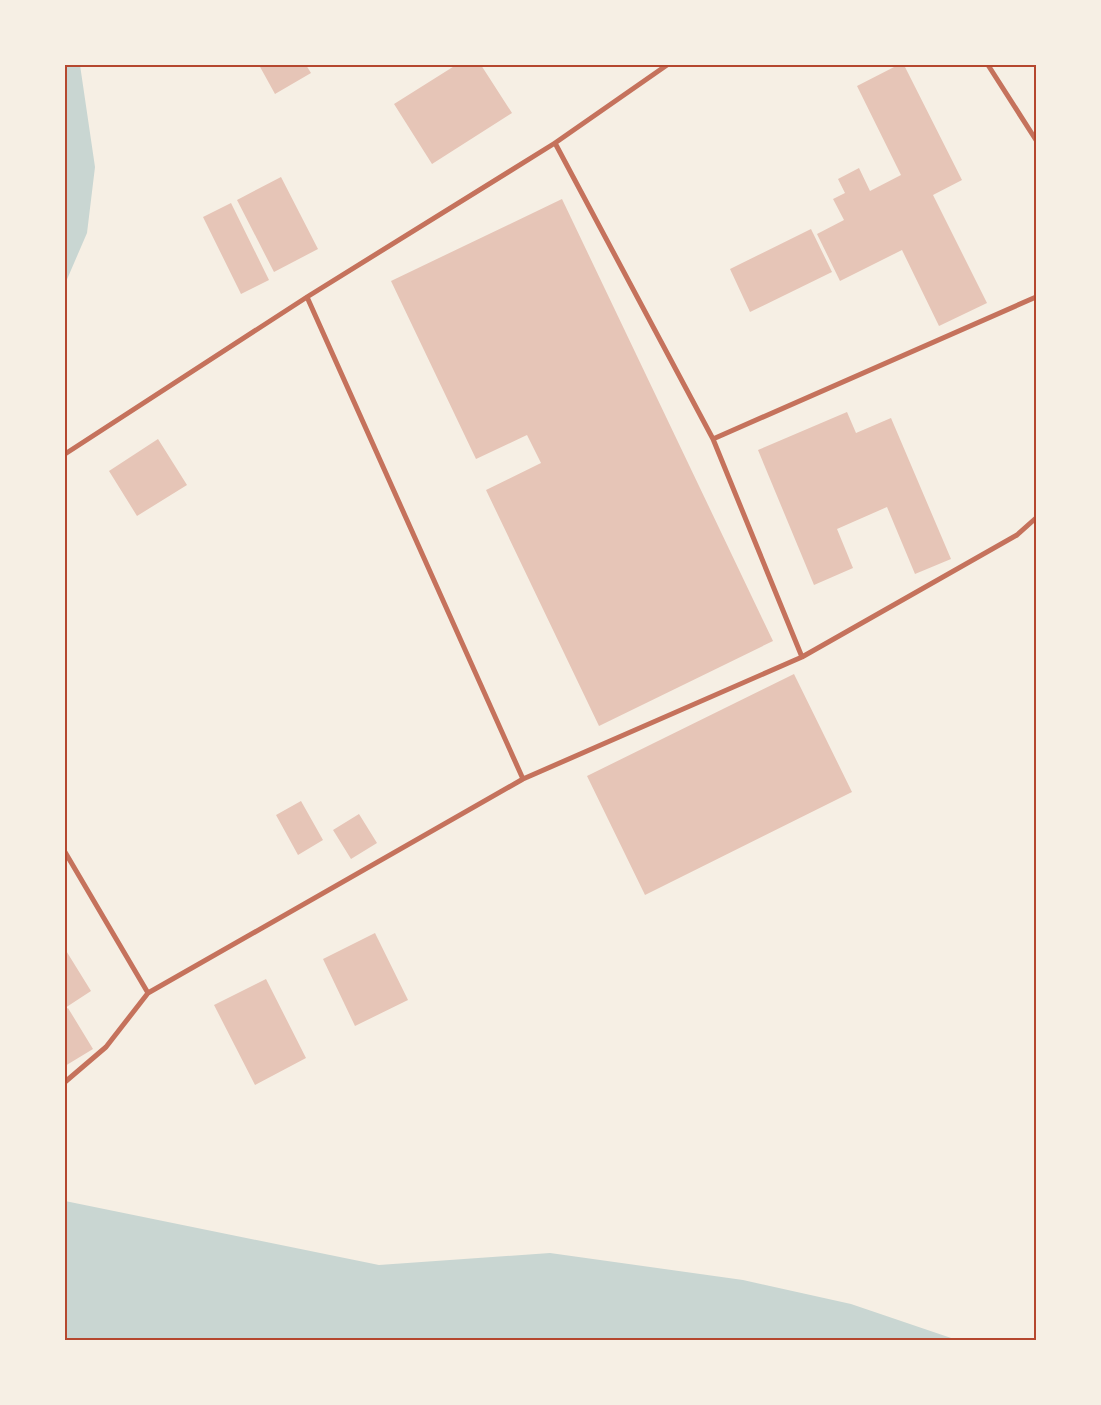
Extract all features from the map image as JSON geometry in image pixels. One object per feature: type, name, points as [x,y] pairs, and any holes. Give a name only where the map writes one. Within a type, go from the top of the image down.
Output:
[{"type":"street","points":[[65,454],[307,297],[555,143],[667,65]]},
{"type":"street","points":[[988,65],[1036,140]]},
{"type":"street","points":[[555,143],[713,439],[802,657]]},
{"type":"street","points":[[307,297],[524,778]]},
{"type":"street","points":[[713,439],[1036,297]]},
{"type":"street","points":[[65,1082],[106,1048],[148,993],[524,778],[802,657],[1016,536],[1036,518]]},
{"type":"street","points":[[65,852],[148,993]]},
{"type":"shaded area","points":[[65,65],[80,65],[95,167],[87,233],[65,284]]},
{"type":"shaded area","points":[[65,1201],[379,1265],[550,1253],[743,1280],[851,1304],[957,1340],[65,1340]]},
{"type":"building","points":[[259,65],[306,65],[311,73],[275,94]]},
{"type":"building","points":[[456,65],[481,65],[512,113],[432,164],[394,104]]},
{"type":"building","points":[[898,65],[904,65],[962,180],[933,195],[987,303],[939,326],[902,250],[840,281],[817,234],[844,220],[833,199],[845,193],[838,179],[859,168],[870,191],[901,175],[857,86]]},
{"type":"building","points":[[281,177],[318,249],[274,272],[237,200]]},
{"type":"building","points":[[562,199],[773,641],[599,726],[486,490],[541,463],[527,435],[476,459],[391,281]]},
{"type":"building","points":[[231,203],[269,280],[241,294],[203,217]]},
{"type":"building","points":[[811,229],[832,272],[750,312],[730,269]]},
{"type":"building","points":[[847,412],[856,433],[891,418],[951,559],[915,574],[887,507],[837,529],[853,568],[814,585],[758,450]]},
{"type":"building","points":[[158,439],[187,485],[137,516],[109,471]]},
{"type":"building","points":[[794,674],[852,792],[645,895],[587,776]]},
{"type":"building","points":[[301,801],[323,840],[298,855],[276,815]]},
{"type":"building","points":[[359,814],[377,843],[351,859],[333,830]]},
{"type":"building","points":[[375,933],[408,1000],[355,1026],[323,959]]},
{"type":"building","points":[[65,949],[91,991],[65,1008]]},
{"type":"building","points":[[266,979],[306,1058],[255,1085],[214,1005]]},
{"type":"building","points":[[68,1008],[93,1049],[65,1066],[65,1010]]}]
